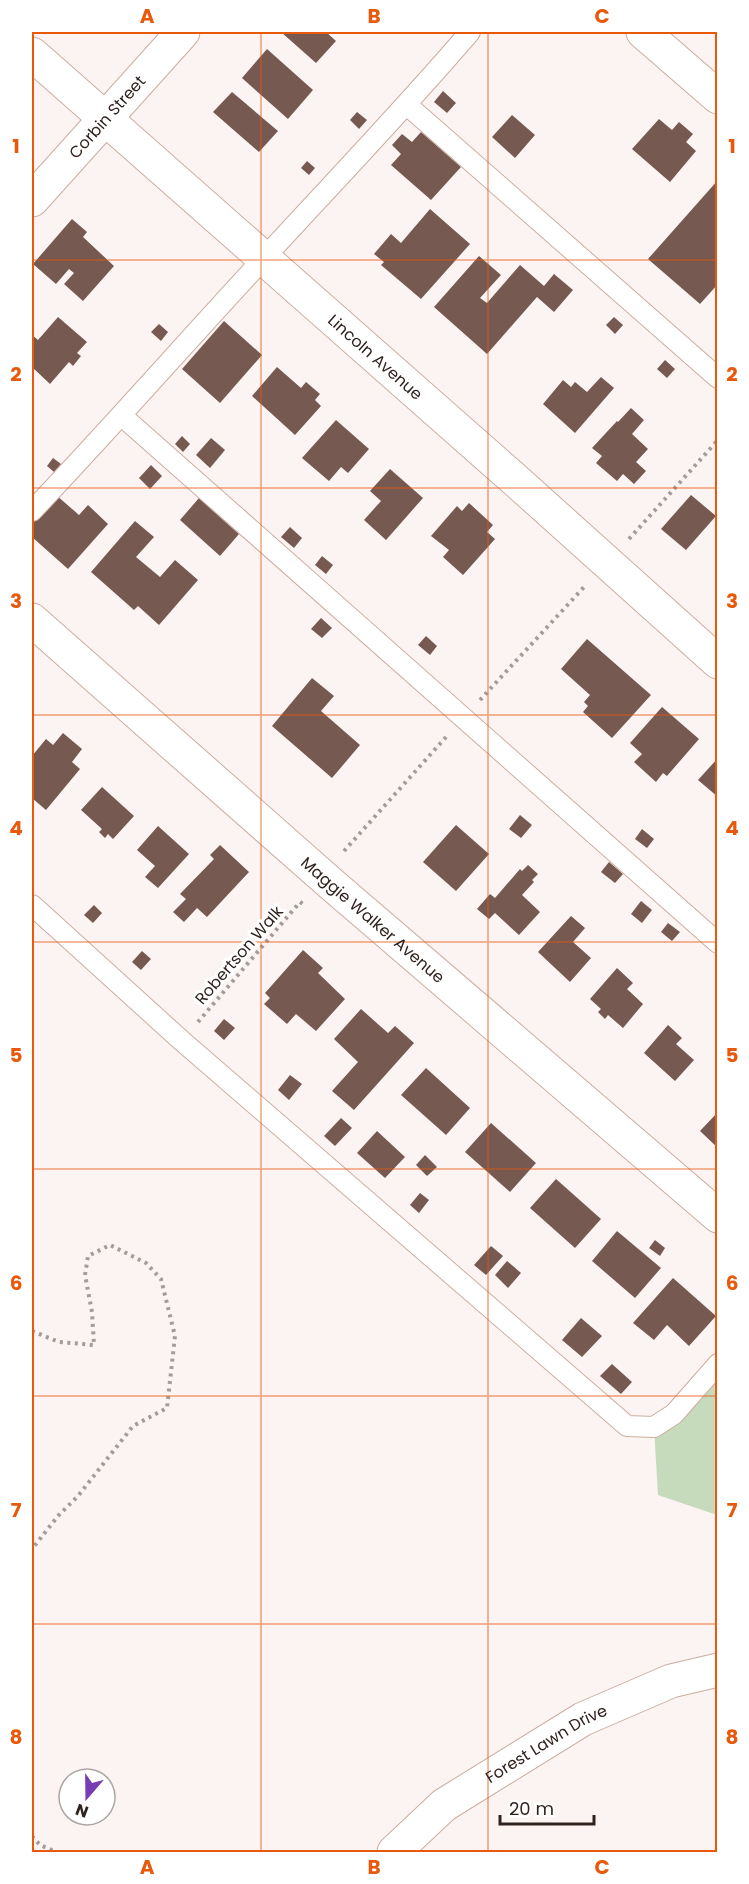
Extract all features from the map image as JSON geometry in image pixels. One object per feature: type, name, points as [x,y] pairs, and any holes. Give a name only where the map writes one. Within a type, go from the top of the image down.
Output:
[{"type":"street","name":"Corbin Street","points":[[32,200],[183,32]]},
{"type":"street","points":[[643,32],[717,97]]},
{"type":"street","name":"Lincoln Avenue","points":[[32,54],[717,662]]},
{"type":"street","name":"Maggie Walker Avenue","points":[[32,620],[329,882],[717,1216]]},
{"type":"street","name":"Forest Lawn Drive","points":[[394,1852],[444,1805],[583,1719],[671,1681],[717,1670]]},
{"type":"lane","points":[[32,511],[407,105],[470,32]]},
{"type":"lane","points":[[407,105],[717,378]]},
{"type":"lane","points":[[122,416],[717,943]]},
{"type":"lane","points":[[32,906],[182,1041],[627,1426],[654,1427],[674,1414],[717,1364]]},
{"type":"path","points":[[628,539],[717,440]]},
{"type":"path","name":"Robertson Walk","points":[[182,1041],[300,902],[307,908]]},
{"type":"path","points":[[32,1331],[59,1342],[94,1345],[92,1312],[85,1275],[88,1256],[110,1245],[147,1263],[161,1278],[175,1336],[167,1408],[133,1426],[78,1497],[58,1516],[32,1549]]},
{"type":"path","points":[[32,1836],[40,1845],[56,1852]]},
{"type":"green space","points":[[717,1364],[717,1515],[658,1495],[654,1427]]},
{"type":"building","points":[[281,32],[326,32],[336,41],[316,63]]},
{"type":"building","points":[[267,49],[313,90],[288,119],[242,78]]},
{"type":"building","points":[[443,91],[456,103],[447,113],[434,102]]},
{"type":"building","points":[[232,92],[278,131],[259,152],[213,112]]},
{"type":"building","points":[[357,112],[367,120],[359,129],[350,120]]},
{"type":"building","points":[[512,115],[535,135],[515,158],[492,137]]},
{"type":"building","points":[[659,119],[672,130],[679,122],[693,134],[686,142],[696,151],[670,182],[632,149]]},
{"type":"building","points":[[421,132],[461,167],[431,200],[391,165],[401,154],[392,145],[402,134],[412,142]]},
{"type":"building","points":[[307,161],[315,168],[309,175],[301,168]]},
{"type":"building","points":[[718,180],[718,284],[700,304],[648,259]]},
{"type":"building","points":[[430,209],[470,244],[421,299],[381,265],[384,262],[374,254],[391,234],[401,243]]},
{"type":"building","points":[[72,219],[87,232],[83,237],[114,266],[83,301],[64,284],[74,273],[69,269],[56,284],[33,264]]},
{"type":"building","points":[[479,256],[501,275],[480,298],[487,303],[520,265],[544,286],[554,274],[573,290],[554,312],[537,297],[487,354],[434,307]]},
{"type":"building","points":[[58,317],[87,342],[77,353],[81,356],[73,366],[69,362],[50,384],[32,367],[32,335],[38,340]]},
{"type":"building","points":[[614,317],[623,325],[615,334],[606,325]]},
{"type":"building","points":[[224,321],[262,355],[220,403],[182,369]]},
{"type":"building","points":[[159,324],[168,332],[161,341],[151,332]]},
{"type":"building","points":[[665,360],[675,369],[667,378],[657,369]]},
{"type":"building","points":[[277,367],[301,388],[306,382],[320,394],[315,400],[321,406],[295,435],[252,396]]},
{"type":"building","points":[[601,377],[614,388],[575,433],[543,404],[563,380],[571,387],[575,382],[587,392]]},
{"type":"building","points":[[631,408],[644,420],[632,434],[648,449],[636,462],[646,471],[634,484],[623,474],[617,481],[596,463],[602,456],[592,448]]},
{"type":"building","points":[[336,420],[369,449],[348,473],[341,467],[329,481],[302,458]]},
{"type":"building","points":[[182,436],[190,444],[183,452],[175,444]]},
{"type":"building","points":[[211,438],[225,450],[210,468],[196,455]]},
{"type":"building","points":[[53,458],[61,464],[54,472],[47,466]]},
{"type":"building","points":[[151,465],[162,476],[150,489],[139,478]]},
{"type":"building","points":[[390,469],[423,498],[386,540],[364,520],[381,501],[370,491]]},
{"type":"building","points":[[56,495],[79,515],[88,505],[108,524],[68,569],[32,537],[32,522]]},
{"type":"building","points":[[691,495],[716,516],[686,550],[661,529]]},
{"type":"building","points":[[199,498],[239,534],[220,556],[180,520]]},
{"type":"building","points":[[469,503],[493,525],[487,532],[495,539],[463,575],[443,557],[449,550],[431,536],[457,506],[462,511]]},
{"type":"building","points":[[135,521],[154,537],[136,557],[160,577],[175,560],[198,580],[159,625],[138,606],[134,610],[91,572]]},
{"type":"building","points":[[290,527],[302,538],[294,548],[281,537]]},
{"type":"building","points":[[322,556],[333,565],[326,574],[315,565]]},
{"type":"building","points":[[321,618],[332,628],[322,638],[311,629]]},
{"type":"building","points":[[426,636],[437,646],[430,655],[418,645]]},
{"type":"building","points":[[587,639],[651,695],[612,738],[583,712],[588,706],[584,702],[590,695],[561,669]]},
{"type":"building","points":[[312,678],[334,696],[321,711],[360,745],[332,778],[272,726]]},
{"type":"building","points":[[662,707],[699,739],[667,776],[663,773],[656,782],[634,762],[642,754],[630,743]]},
{"type":"building","points":[[63,733],[82,749],[72,762],[80,769],[46,810],[32,798],[32,756],[46,739],[53,745]]},
{"type":"building","points":[[718,758],[718,797],[698,780]]},
{"type":"building","points":[[102,787],[134,816],[113,839],[108,834],[105,838],[99,832],[102,829],[81,810]]},
{"type":"building","points":[[520,815],[532,825],[521,838],[509,829]]},
{"type":"building","points":[[456,825],[489,854],[456,891],[423,862]]},
{"type":"building","points":[[158,826],[189,854],[158,888],[145,877],[155,866],[137,850]]},
{"type":"building","points":[[642,829],[654,839],[647,848],[635,839]]},
{"type":"building","points":[[220,845],[249,872],[207,917],[197,908],[184,922],[173,912],[186,899],[180,894],[214,859],[210,855]]},
{"type":"building","points":[[609,862],[623,874],[615,883],[601,872]]},
{"type":"building","points":[[528,865],[538,874],[522,895],[540,912],[519,935],[495,913],[489,919],[477,909],[490,894],[495,898],[520,869],[522,871]]},
{"type":"building","points":[[641,901],[652,910],[642,923],[631,914]]},
{"type":"building","points":[[94,905],[102,913],[93,923],[84,915]]},
{"type":"building","points":[[571,916],[585,928],[573,942],[591,958],[570,982],[538,952]]},
{"type":"building","points":[[668,923],[680,932],[672,941],[661,932]]},
{"type":"building","points":[[303,950],[323,968],[318,973],[345,999],[316,1031],[296,1014],[287,1024],[264,1004],[270,998],[265,993]]},
{"type":"building","points":[[142,951],[151,959],[141,970],[132,962]]},
{"type":"building","points":[[617,968],[633,983],[627,989],[643,1004],[623,1028],[608,1015],[605,1019],[598,1012],[601,1009],[590,999]]},
{"type":"building","points":[[361,1009],[388,1033],[395,1026],[414,1043],[354,1110],[332,1091],[358,1062],[334,1039]]},
{"type":"building","points":[[224,1019],[235,1028],[224,1040],[214,1031]]},
{"type":"building","points":[[668,1025],[682,1038],[676,1044],[694,1060],[675,1081],[644,1053]]},
{"type":"building","points":[[426,1068],[470,1108],[446,1135],[401,1095]]},
{"type":"building","points":[[290,1075],[302,1084],[289,1100],[278,1090]]},
{"type":"building","points":[[718,1112],[718,1148],[700,1131]]},
{"type":"building","points":[[341,1118],[352,1128],[335,1146],[324,1136]]},
{"type":"building","points":[[491,1123],[536,1163],[510,1192],[465,1152]]},
{"type":"building","points":[[377,1131],[405,1157],[385,1178],[357,1153]]},
{"type":"building","points":[[425,1155],[437,1167],[427,1176],[416,1165]]},
{"type":"building","points":[[556,1179],[601,1219],[575,1248],[530,1208]]},
{"type":"building","points":[[420,1193],[429,1200],[419,1213],[410,1205]]},
{"type":"building","points":[[617,1231],[661,1268],[635,1298],[592,1261]]},
{"type":"building","points":[[655,1240],[665,1248],[660,1256],[649,1248]]},
{"type":"building","points":[[491,1246],[503,1256],[486,1275],[474,1265]]},
{"type":"building","points":[[507,1261],[521,1273],[508,1288],[495,1275]]},
{"type":"building","points":[[673,1278],[716,1316],[689,1346],[667,1325],[654,1340],[633,1323]]},
{"type":"building","points":[[581,1318],[602,1336],[582,1357],[562,1340]]},
{"type":"building","points":[[612,1364],[632,1382],[621,1394],[600,1376]]}]
